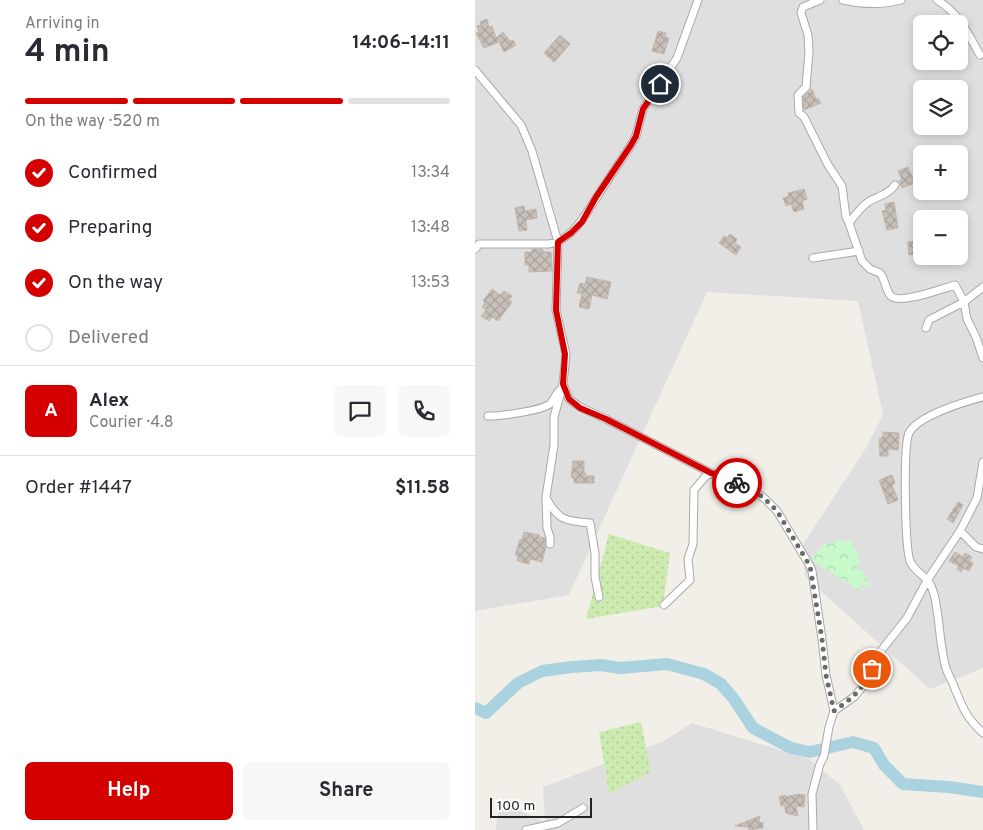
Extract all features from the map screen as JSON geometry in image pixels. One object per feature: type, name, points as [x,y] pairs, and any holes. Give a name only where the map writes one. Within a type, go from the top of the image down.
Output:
[{"type":"street","points":[[475,250],[479,244],[549,244],[558,242],[582,222],[636,136],[643,109],[677,58],[698,0]]},
{"type":"street","points":[[820,0],[803,7],[801,13],[808,34],[809,52],[806,87],[798,95],[799,113],[804,117],[828,165],[842,186],[846,217],[865,265],[883,276],[892,297],[897,299],[914,297],[955,285],[964,302],[967,319],[983,358]]},
{"type":"street","points":[[843,0],[857,3],[882,3],[901,0]]},
{"type":"street","points":[[937,0],[957,16],[980,55]]},
{"type":"street","points":[[475,70],[521,126],[533,151],[558,242],[556,310],[565,354],[563,384],[554,417],[554,445],[545,497],[550,544]]},
{"type":"street","points":[[849,223],[856,213],[869,201],[891,191],[895,185]]},
{"type":"street","points":[[813,258],[859,251]]},
{"type":"street","points":[[926,328],[929,320],[964,302],[983,287]]},
{"type":"street","points":[[489,416],[526,412],[550,404],[563,384]]},
{"type":"street","points":[[563,384],[569,399],[580,408],[606,419],[711,473],[746,486],[764,498],[777,511],[810,566],[826,675],[834,711],[824,756],[812,794],[813,830]]},
{"type":"street","points":[[983,389],[983,398],[942,410],[915,424],[908,433],[906,446],[906,512],[910,560],[915,569],[928,579],[934,592],[946,670],[963,709],[983,733]]},
{"type":"street","points":[[834,711],[854,697],[863,686],[880,652],[907,618],[928,579],[959,531],[977,498],[983,462]]},
{"type":"street","points":[[664,605],[690,580],[688,558],[693,544],[695,490],[698,484],[711,473]]},
{"type":"street","points":[[545,497],[559,517],[570,522],[590,524],[595,554],[595,577],[599,597]]},
{"type":"street","points":[[959,531],[976,547],[983,549]]},
{"type":"street","points":[[526,830],[558,823],[583,808]]},
{"type":"shaded area","points":[[475,0],[983,0],[983,668],[930,689],[805,577],[802,546],[864,451],[883,415],[858,301],[707,292],[569,595],[475,611]]},
{"type":"shaded area","points":[[692,723],[809,759],[840,785],[864,830],[496,830],[499,801],[545,822],[543,787],[664,741]]},
{"type":"green space","points":[[609,534],[670,553],[663,606],[586,619]]},
{"type":"green space","points":[[839,540],[851,542],[858,555],[860,564],[853,570],[861,568],[870,586],[860,584],[862,592],[811,560],[823,545]]},
{"type":"green space","points":[[641,722],[651,772],[609,794],[599,732]]},
{"type":"building","points":[[487,19],[489,27],[492,26],[496,38],[503,32],[516,45],[504,52],[499,42],[484,48],[476,33],[479,32],[477,26],[481,25],[480,22]]},
{"type":"building","points":[[658,31],[666,33],[665,37],[669,38],[664,54],[652,51]]},
{"type":"building","points":[[560,35],[570,44],[554,62],[544,53]]},
{"type":"building","points":[[812,89],[816,99],[818,98],[821,103],[804,110],[803,97]]},
{"type":"building","points":[[908,167],[913,178],[913,184],[902,188],[899,181],[902,180],[898,171]]},
{"type":"building","points":[[804,189],[807,199],[802,201],[804,209],[794,212],[791,204],[786,206],[783,198],[789,196],[788,193]]},
{"type":"building","points":[[894,202],[898,228],[887,230],[882,211],[886,210],[885,204]]},
{"type":"building","points":[[524,206],[525,211],[536,209],[537,218],[526,220],[527,230],[519,231],[515,208]]},
{"type":"building","points":[[730,234],[737,239],[735,243],[741,247],[736,255],[719,243],[724,236],[727,238]]},
{"type":"building","points":[[913,241],[913,254],[909,255],[908,242]]},
{"type":"building","points":[[532,249],[542,249],[544,252],[551,252],[552,271],[529,272],[529,265],[525,265],[525,252],[532,252]]},
{"type":"building","points":[[587,277],[611,282],[607,299],[592,295],[589,309],[579,307],[582,294],[577,293],[580,283],[585,284]]},
{"type":"building","points":[[492,289],[500,295],[504,291],[512,296],[509,300],[512,302],[498,321],[492,317],[489,321],[481,316],[486,310],[482,307],[485,303],[483,301]]},
{"type":"building","points":[[883,432],[899,433],[898,450],[888,449],[888,456],[880,456],[879,439],[883,437]]},
{"type":"building","points":[[573,461],[584,461],[584,473],[586,473],[586,476],[594,476],[594,483],[574,483],[574,479],[571,477]]},
{"type":"building","points":[[892,475],[895,483],[892,485],[898,500],[888,504],[879,480]]},
{"type":"building","points":[[958,502],[963,505],[953,523],[947,519]]},
{"type":"building","points":[[524,532],[545,538],[546,547],[542,562],[530,559],[529,564],[517,561],[518,556],[515,555]]},
{"type":"building","points":[[955,552],[963,557],[965,553],[972,557],[969,561],[973,563],[969,571],[964,568],[961,572],[957,569],[959,566],[949,561]]},
{"type":"building","points":[[798,794],[805,795],[804,807],[796,806],[798,816],[786,813],[784,805],[781,806],[779,797]]},
{"type":"building","points":[[760,816],[759,822],[763,823],[763,828],[749,830],[748,827],[735,826]]},
{"type":"waterway","points":[[475,708],[486,713],[518,683],[542,671],[601,665],[620,668],[667,664],[704,674],[721,684],[734,699],[753,728],[791,748],[810,752],[853,742],[874,748],[884,765],[903,784],[949,787],[983,792]]},
{"type":"way so far","points":[[737,483],[746,486],[764,498],[777,511],[810,566],[826,675],[834,711],[854,697],[863,686],[872,669]]},
{"type":"route","points":[[660,84],[643,109],[636,136],[631,145],[596,197],[582,222],[558,242],[556,310],[565,354],[563,384],[569,399],[580,408],[606,419],[711,473],[737,483]]}]
